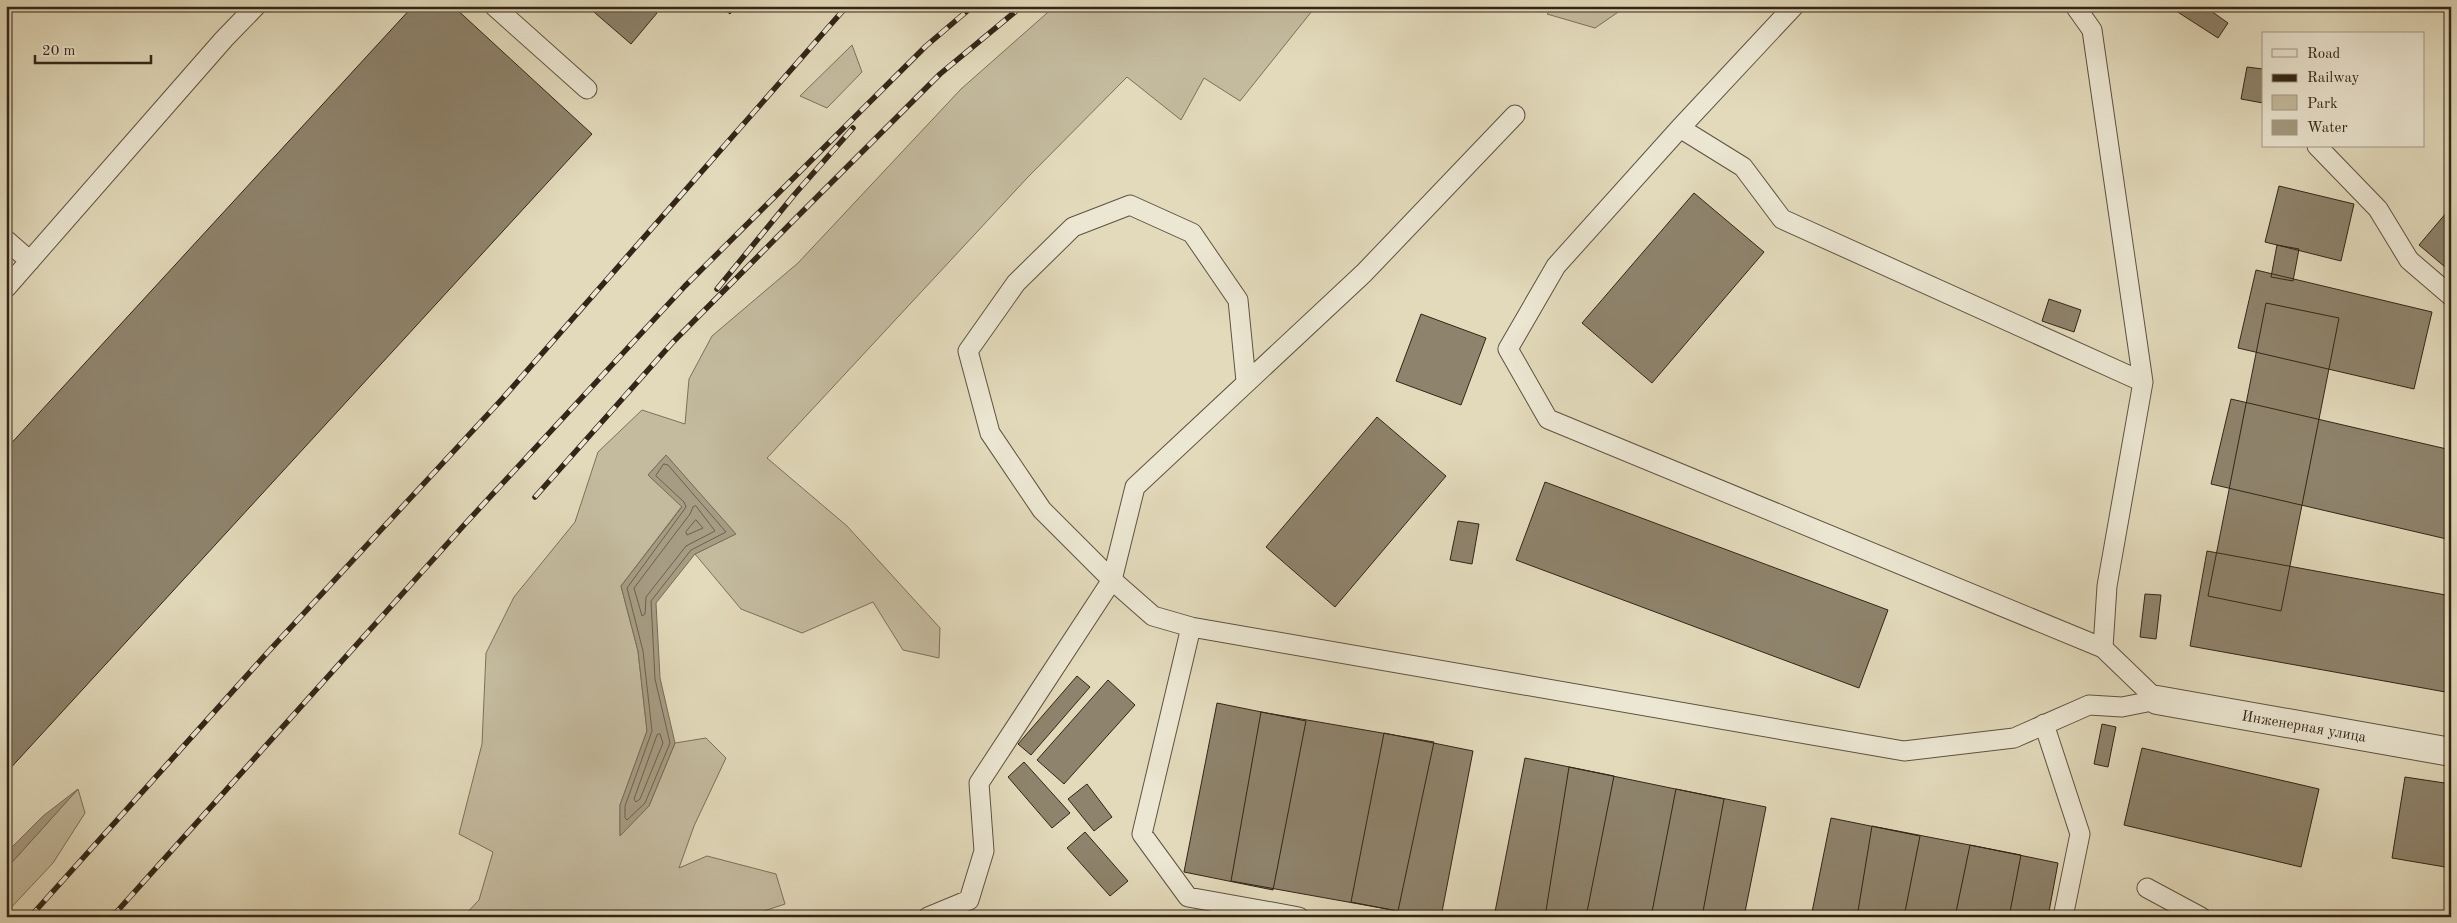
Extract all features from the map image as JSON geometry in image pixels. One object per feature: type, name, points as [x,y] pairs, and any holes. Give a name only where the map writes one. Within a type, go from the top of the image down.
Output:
[{"type":"street","name":"Инженерная улица","points":[[2158,700],[2451,752]]},
{"type":"lane","points":[[6,288],[224,39],[256,6]]},
{"type":"lane","points":[[494,6],[587,89]]},
{"type":"lane","points":[[1794,6],[1680,128],[1556,266],[1508,349],[1548,419],[2103,648],[2158,700]]},
{"type":"lane","points":[[2074,6],[2092,30],[2143,382],[2107,586],[2103,648]]},
{"type":"lane","points":[[928,917],[969,900],[984,851],[979,783],[1112,580],[1135,487],[1246,381],[1364,273],[1515,115]]},
{"type":"lane","points":[[1680,128],[1743,167],[1782,219],[2143,382]]},
{"type":"lane","points":[[2319,148],[2378,209],[2409,260],[2451,296]]},
{"type":"lane","points":[[1246,381],[1238,300],[1192,233],[1130,205],[1073,227],[1016,283],[968,350],[990,433],[1042,510],[1112,580],[1153,616],[1191,627],[1904,751],[2014,738],[2089,704],[2122,707],[2158,700]]},
{"type":"lane","points":[[6,240],[30,261]]},
{"type":"lane","points":[[1191,627],[1142,834],[1188,897],[1299,917]]},
{"type":"lane","points":[[2044,724],[2080,834],[2063,917]]},
{"type":"lane","points":[[2147,888],[2201,917]]},
{"type":"green space","points":[[1055,6],[1316,6],[1240,101],[1204,78],[1181,120],[1127,77],[1028,177],[767,458],[847,526],[940,628],[939,658],[903,650],[873,602],[802,633],[741,609],[695,554],[735,534],[666,455],[648,475],[682,506],[621,586],[638,651],[647,731],[620,805],[620,835],[649,806],[675,743],[706,738],[726,758],[694,826],[679,868],[707,856],[776,874],[785,904],[749,916],[735,917],[463,917],[479,900],[493,852],[459,834],[482,744],[486,653],[514,597],[575,522],[598,452],[642,410],[685,424],[689,379],[712,336],[798,263],[961,89]]},
{"type":"green space","points":[[1555,6],[1627,6],[1595,28],[1547,14]]},
{"type":"green space","points":[[852,45],[862,72],[827,108],[800,96]]},
{"type":"green space","points":[[78,789],[85,813],[53,863],[6,913],[6,869]]},
{"type":"water","points":[[666,455],[736,534],[695,554],[656,603],[660,678],[675,743],[649,806],[620,836],[620,805],[647,731],[638,651],[621,586],[682,507],[648,475]]},
{"type":"water","points":[[78,789],[6,869],[6,853],[43,816]]},
{"type":"building","points":[[413,6],[453,6],[592,134],[6,773],[6,449]]},
{"type":"building","points":[[587,6],[649,6],[657,13],[631,44]]},
{"type":"building","points":[[720,6],[736,6],[730,14]]},
{"type":"building","points":[[2175,6],[2204,6],[2228,23],[2218,38],[2173,9]]},
{"type":"building","points":[[2247,67],[2262,69],[2262,103],[2241,99]]},
{"type":"building","points":[[2279,186],[2354,204],[2341,261],[2265,242]]},
{"type":"building","points":[[1694,193],[1764,252],[1652,383],[1582,323]]},
{"type":"building","points":[[2447,212],[2451,215],[2451,272],[2419,245]]},
{"type":"building","points":[[2277,245],[2299,249],[2293,281],[2271,277]]},
{"type":"building","points":[[2256,270],[2432,312],[2414,389],[2238,348]]},
{"type":"building","points":[[2049,299],[2081,310],[2074,332],[2042,321]]},
{"type":"building","points":[[2266,303],[2339,318],[2281,611],[2208,596]]},
{"type":"building","points":[[1421,314],[1486,338],[1461,405],[1396,381]]},
{"type":"building","points":[[2231,399],[2451,450],[2451,540],[2211,484]]},
{"type":"building","points":[[1377,417],[1446,476],[1335,607],[1266,547]]},
{"type":"building","points":[[1545,482],[1888,610],[1859,688],[1516,560]]},
{"type":"building","points":[[1458,521],[1479,524],[1472,564],[1450,560]]},
{"type":"building","points":[[2207,551],[2451,596],[2451,693],[2190,646]]},
{"type":"building","points":[[2145,594],[2161,595],[2156,639],[2140,637]]},
{"type":"building","points":[[1077,676],[1090,687],[1031,755],[1018,744]]},
{"type":"building","points":[[1108,680],[1135,705],[1064,784],[1037,760]]},
{"type":"building","points":[[1217,703],[1306,721],[1273,890],[1184,872]]},
{"type":"building","points":[[1261,712],[1434,742],[1398,911],[1231,881]]},
{"type":"building","points":[[2102,724],[2116,727],[2108,767],[2094,764]]},
{"type":"building","points":[[1384,733],[1473,751],[1441,917],[1428,917],[1351,902]]},
{"type":"building","points":[[2142,748],[2319,789],[2301,867],[2124,825]]},
{"type":"building","points":[[1525,758],[1614,776],[1586,917],[1494,917]]},
{"type":"building","points":[[1024,762],[1070,813],[1052,828],[1008,777]]},
{"type":"building","points":[[1569,767],[1724,799],[1702,917],[1545,917]]},
{"type":"building","points":[[2405,777],[2451,784],[2451,868],[2392,858]]},
{"type":"building","points":[[1087,784],[1112,817],[1094,831],[1068,799]]},
{"type":"building","points":[[1676,789],[1766,807],[1744,917],[1651,917]]},
{"type":"building","points":[[1831,818],[1920,836],[1904,917],[1811,917]]},
{"type":"building","points":[[1872,826],[2021,855],[2009,917],[1857,917]]},
{"type":"building","points":[[1085,832],[1128,881],[1110,896],[1067,848]]},
{"type":"building","points":[[1970,845],[2058,863],[2048,917],[1955,917]]},
{"type":"railway","points":[[30,917],[268,652],[503,398],[847,6]]},
{"type":"railway","points":[[112,917],[465,524],[685,286],[926,46],[973,6]]},
{"type":"railway","points":[[535,497],[673,342],[940,74],[1022,6]]},
{"type":"railway","points":[[717,289],[794,195],[853,128]]}]
